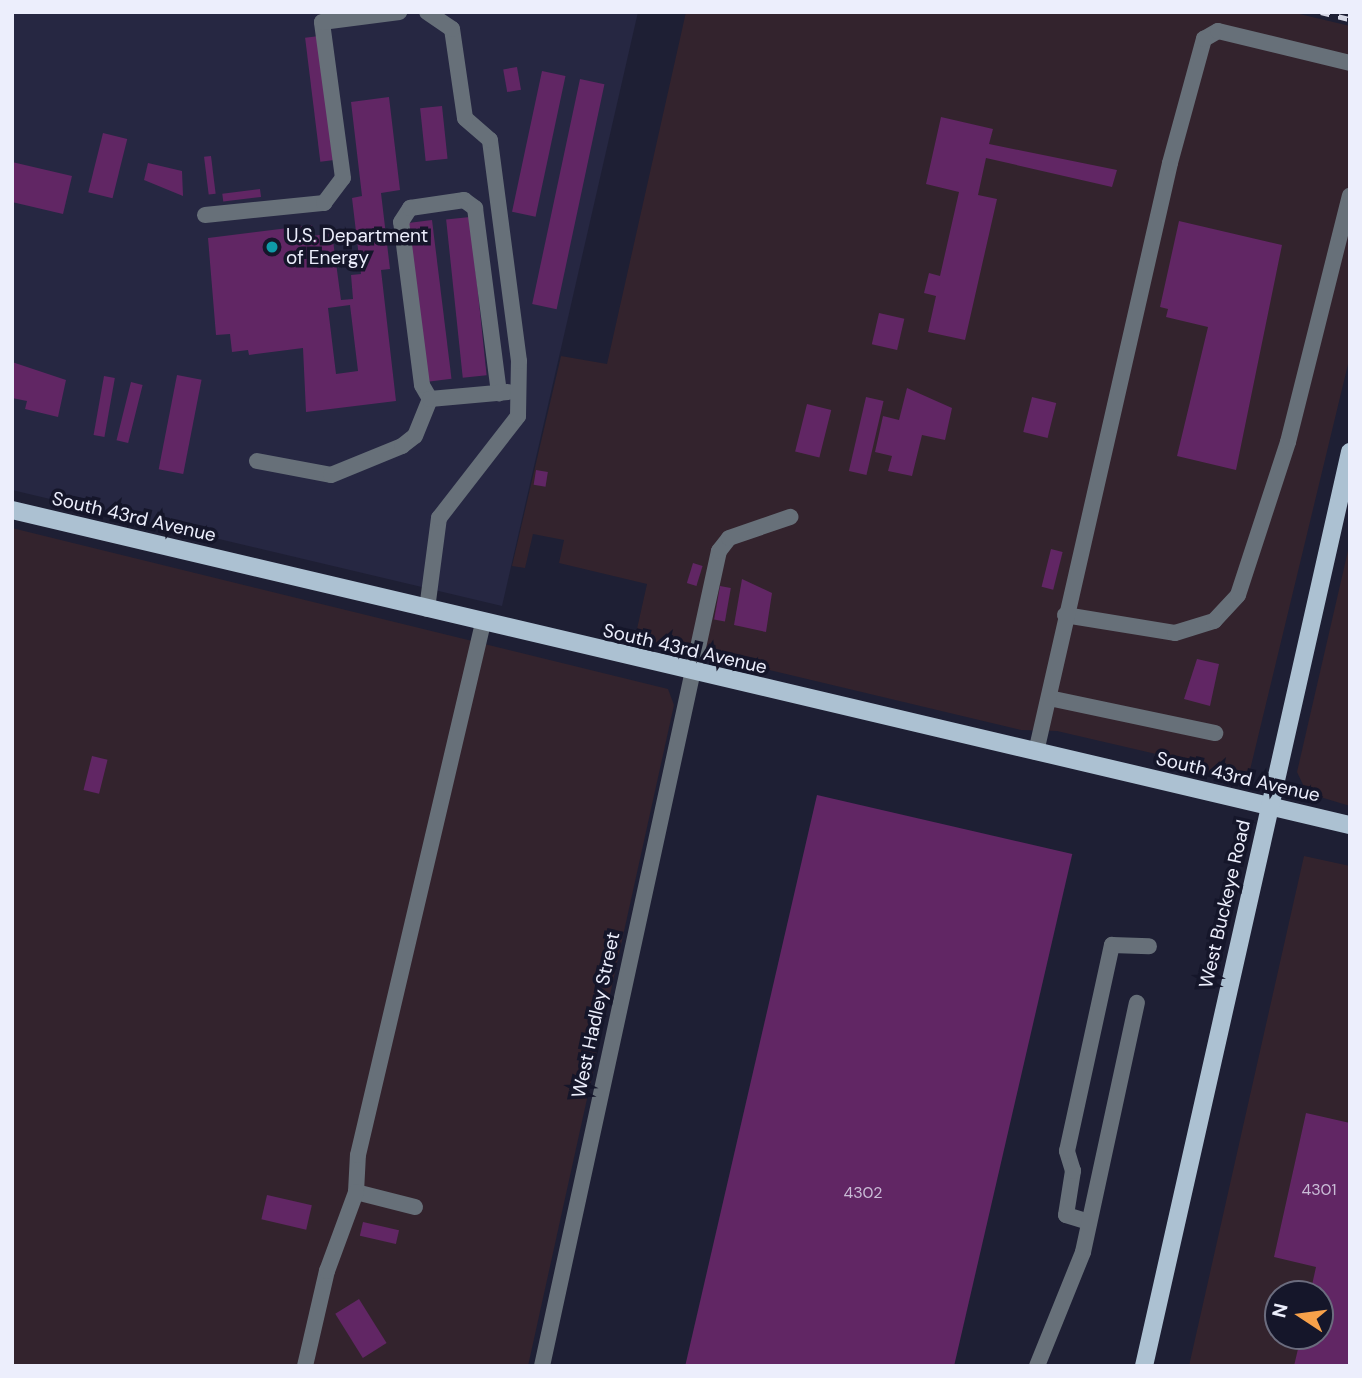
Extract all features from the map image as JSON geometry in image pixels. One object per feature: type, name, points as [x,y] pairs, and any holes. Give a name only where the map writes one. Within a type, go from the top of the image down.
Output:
[{"type":"main road","name":"West Buckeye Road","points":[[1144,1366],[1268,806],[1350,452]]},
{"type":"main road","name":"South 43rd Avenue","points":[[12,510],[692,673],[1350,825]]},
{"type":"street","points":[[205,215],[324,203],[343,178],[321,17],[399,12]]},
{"type":"street","points":[[427,12],[452,29],[465,118],[490,140],[519,391],[518,416],[439,518],[427,609]]},
{"type":"street","points":[[1036,752],[1065,615],[1204,40],[1218,32],[1350,63]]},
{"type":"street","points":[[1065,615],[1175,633],[1214,621],[1238,595],[1288,442],[1350,196]]},
{"type":"street","points":[[430,399],[422,385],[401,222],[410,208],[464,200],[475,208],[499,393]]},
{"type":"street","points":[[430,399],[519,391]]},
{"type":"street","points":[[257,461],[331,475],[402,446],[415,436],[430,399]]},
{"type":"street","name":"West Hadley Street","points":[[542,1366],[719,551],[729,538],[790,517]]},
{"type":"street","points":[[305,1366],[327,1271],[356,1192],[358,1155],[483,623]]},
{"type":"street","points":[[1048,698],[1215,733]]},
{"type":"street","points":[[1089,1222],[1066,1215],[1073,1171],[1067,1151],[1112,945],[1149,946]]},
{"type":"street","points":[[1037,1366],[1089,1222],[1137,1003]]},
{"type":"street","points":[[356,1192],[415,1207]]},
{"type":"shaded area","points":[[12,12],[638,12],[502,606],[12,490]]},
{"type":"shaded area","points":[[686,12],[1291,12],[1350,26],[1350,356],[1250,770],[1220,777],[1169,757],[1057,731],[1021,730],[635,638],[647,584],[559,563],[564,540],[533,534],[525,568],[512,566],[561,356],[607,364]]},
{"type":"shaded area","points":[[12,528],[668,689],[674,705],[528,1366],[12,1366]]},
{"type":"shaded area","points":[[1350,542],[1350,806],[1307,793],[1297,772]]},
{"type":"shaded area","points":[[1304,856],[1350,866],[1350,1366],[1189,1366]]},
{"type":"building","points":[[319,36],[334,160],[320,162],[305,38]]},
{"type":"building","points":[[517,67],[521,90],[507,92],[503,69]]},
{"type":"building","points":[[542,71],[565,76],[536,217],[512,212]]},
{"type":"building","points":[[580,79],[604,84],[557,309],[532,304]]},
{"type":"building","name":"U.S. Department of Energy","points":[[389,97],[400,190],[381,193],[390,269],[381,270],[396,401],[306,412],[303,348],[249,355],[248,350],[232,352],[230,334],[216,335],[208,238],[312,225],[313,236],[332,233],[341,300],[353,299],[351,275],[361,274],[352,198],[362,196],[351,102]],"holes":[[[350,305],[358,371],[336,374],[328,308]]]},
{"type":"building","points":[[442,106],[448,159],[426,161],[420,108]]},
{"type":"building","points":[[941,117],[993,129],[989,144],[1117,170],[1112,187],[986,158],[978,195],[997,199],[965,340],[928,332],[936,296],[924,293],[929,273],[940,276],[959,192],[926,184]]},
{"type":"building","points":[[103,133],[127,139],[113,198],[88,192]]},
{"type":"building","points":[[211,156],[216,194],[209,195],[204,157]]},
{"type":"building","points":[[12,162],[72,176],[63,214],[12,202]]},
{"type":"building","points":[[148,163],[182,171],[183,196],[144,180]]},
{"type":"building","points":[[260,189],[261,197],[223,202],[222,194]]},
{"type":"building","points":[[470,217],[487,375],[463,378],[446,220]]},
{"type":"building","points":[[432,220],[451,379],[428,382],[408,223]]},
{"type":"building","points":[[1179,221],[1282,245],[1236,470],[1177,456],[1208,327],[1166,317],[1168,309],[1160,307]]},
{"type":"building","points":[[879,313],[904,319],[897,350],[872,344]]},
{"type":"building","points":[[12,362],[66,380],[58,417],[25,409],[27,401],[12,398]]},
{"type":"building","points":[[177,375],[202,380],[183,474],[159,469]]},
{"type":"building","points":[[104,376],[115,378],[104,437],[94,435]]},
{"type":"building","points":[[131,382],[143,385],[128,443],[116,440]]},
{"type":"building","points":[[907,388],[952,408],[945,440],[922,435],[912,476],[888,471],[892,456],[875,452],[883,416],[899,420]]},
{"type":"building","points":[[866,397],[884,401],[866,475],[849,471]]},
{"type":"building","points":[[1032,397],[1056,403],[1048,438],[1023,432]]},
{"type":"building","points":[[807,404],[831,410],[819,458],[795,452]]},
{"type":"building","points":[[536,470],[548,472],[546,487],[534,485]]},
{"type":"building","points":[[1051,549],[1063,552],[1053,590],[1042,587]]},
{"type":"building","points":[[693,563],[703,566],[696,586],[687,583]]},
{"type":"building","points":[[742,579],[772,593],[766,632],[734,625]]},
{"type":"building","points":[[720,586],[731,588],[725,621],[714,619]]},
{"type":"building","points":[[1197,659],[1219,664],[1210,706],[1184,699]]},
{"type":"building","points":[[92,756],[108,760],[99,794],[84,790]]},
{"type":"building","points":[[817,795],[1072,854],[954,1366],[685,1365]]},
{"type":"building","points":[[1306,1113],[1350,1123],[1350,1366],[1294,1366],[1298,1350],[1334,1350],[1334,1280],[1313,1280],[1316,1267],[1274,1257]]},
{"type":"building","points":[[267,1195],[312,1205],[306,1230],[261,1219]]},
{"type":"building","points":[[363,1222],[399,1230],[396,1244],[360,1236]]},
{"type":"building","points":[[359,1299],[387,1343],[363,1358],[335,1314]]},
{"type":"railway","points":[[1321,12],[1350,19]]},
{"type":"place","name":"U.S. Department of Energy","points":[[272,247]]}]
